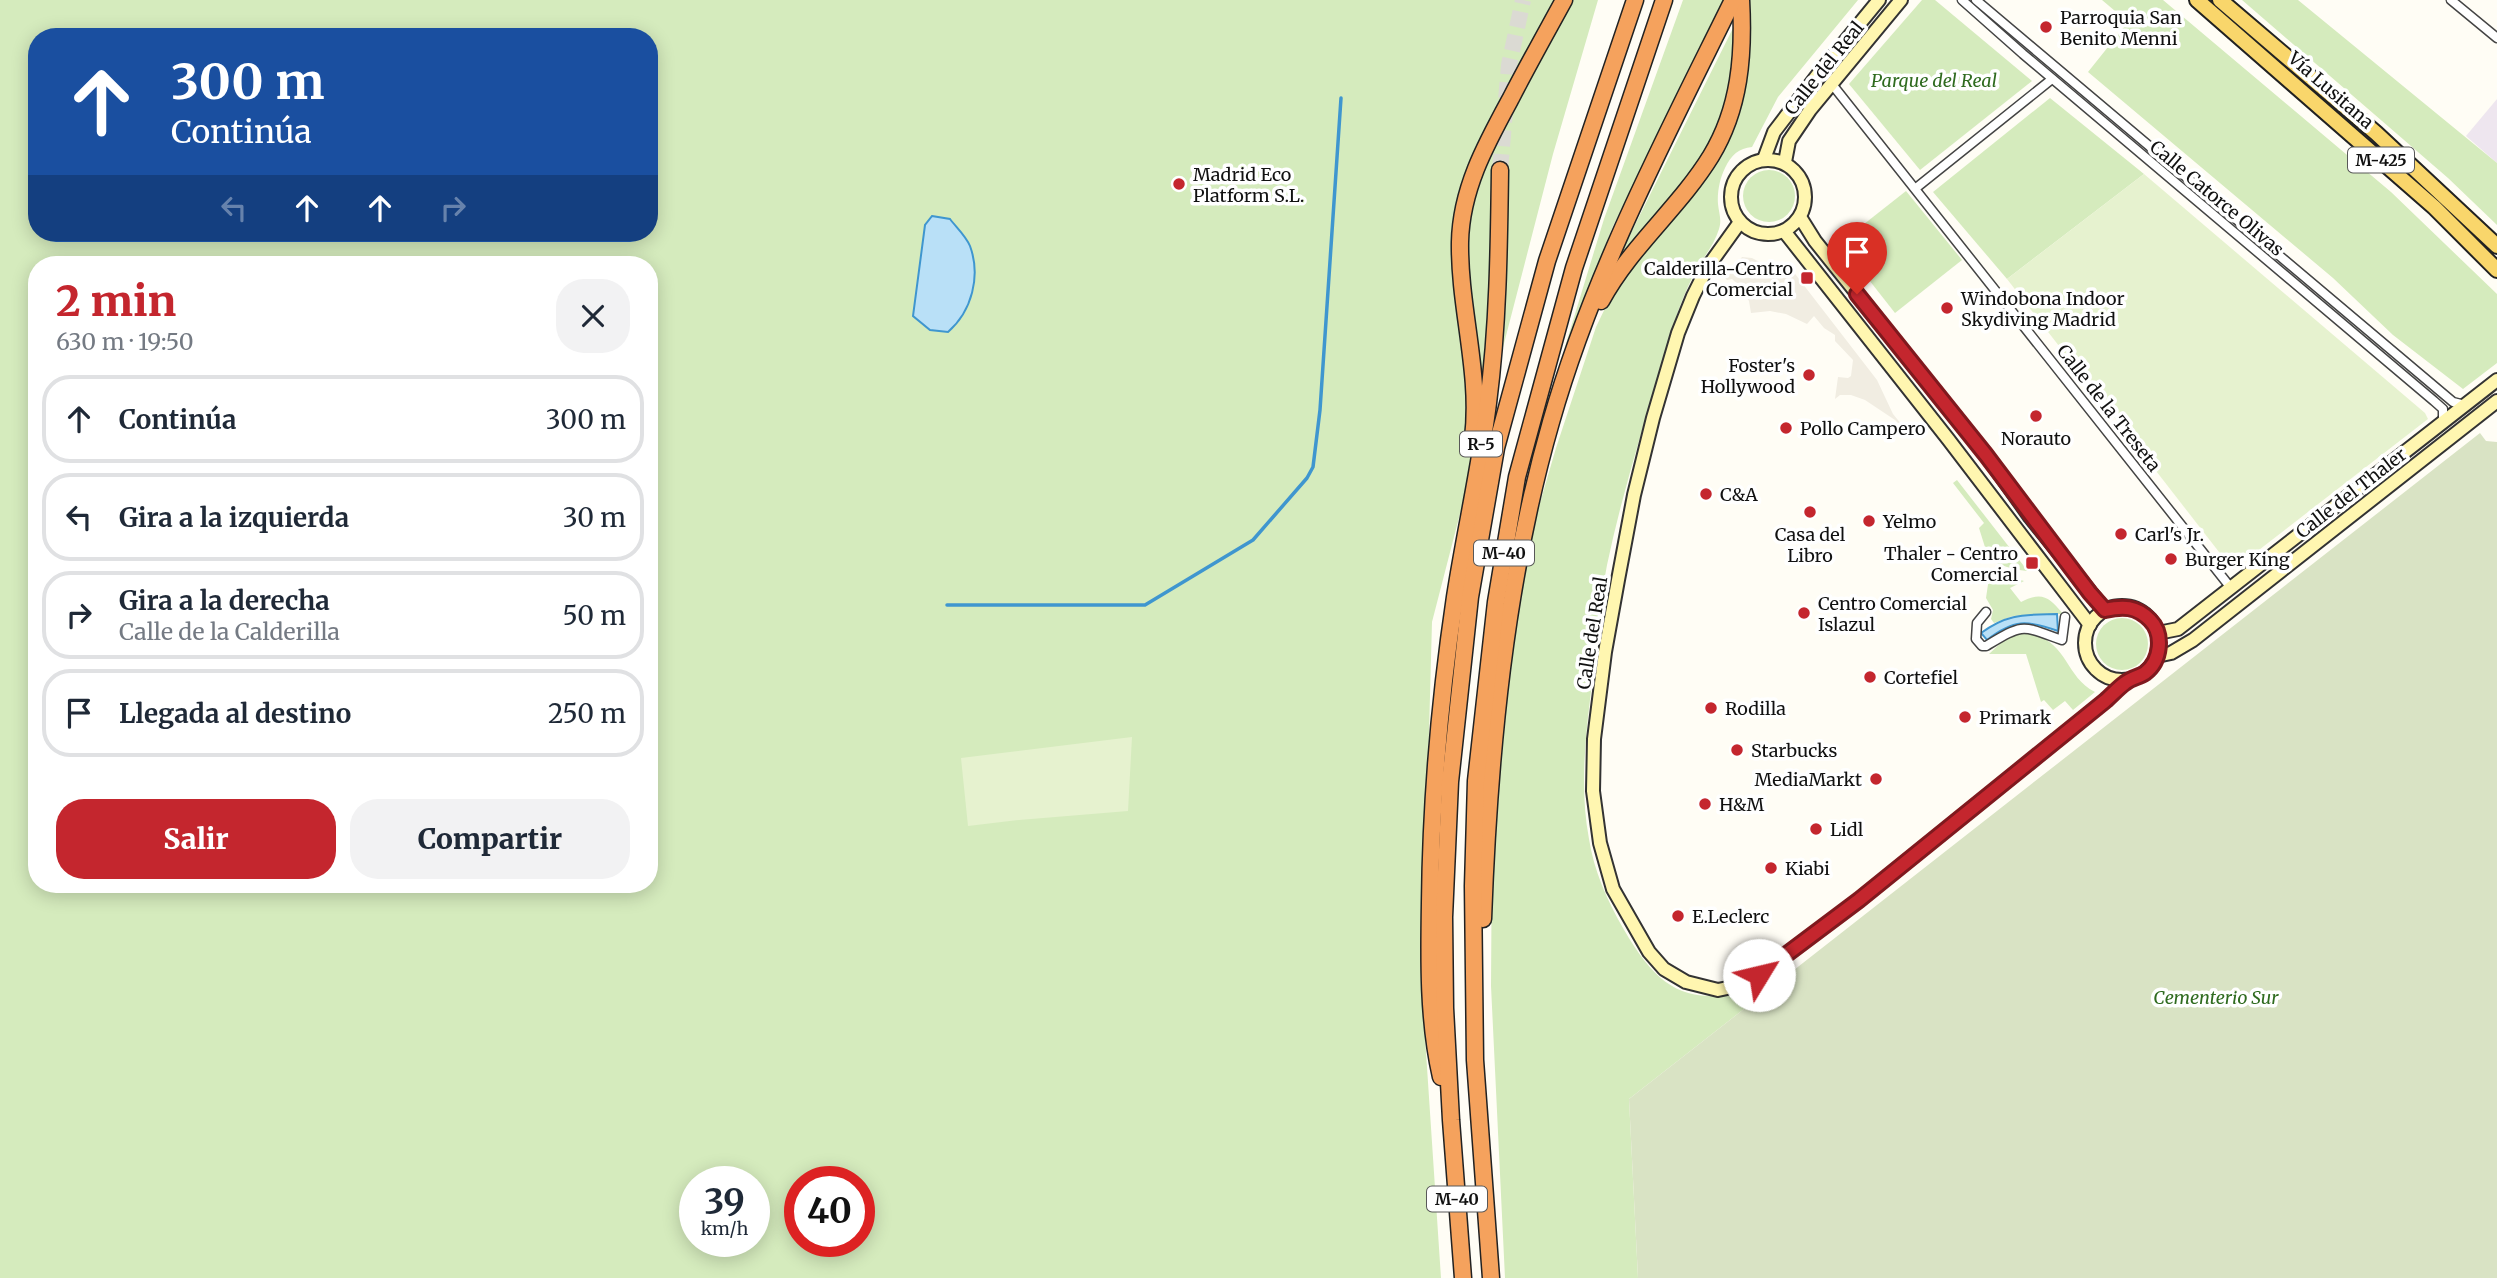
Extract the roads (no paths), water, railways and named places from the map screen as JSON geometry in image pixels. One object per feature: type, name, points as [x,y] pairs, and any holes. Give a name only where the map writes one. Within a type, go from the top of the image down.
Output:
[{"type":"highway","name":"M-40","points":[[1451,1120],[1434,1046],[1431,819],[1444,631],[1475,422],[1473,366],[1461,275],[1460,240],[1463,211],[1472,176],[1484,148],[1564,0]]},
{"type":"highway","name":"M-40","points":[[1463,1278],[1445,1008],[1444,917],[1450,782],[1470,597],[1496,448],[1547,261],[1635,0]]},
{"type":"highway","name":"M-40","points":[[1491,1278],[1475,1060],[1473,886],[1476,781],[1496,602],[1517,477],[1570,282],[1664,0]]},
{"type":"highway","points":[[1542,459],[1550,423],[1573,355],[1613,251],[1640,188],[1733,0]]},
{"type":"highway","points":[[1542,459],[1581,345],[1605,293],[1634,250],[1710,156],[1733,105],[1742,52],[1741,0]]},
{"type":"highway","name":"R-5","points":[[1439,715],[1455,595],[1488,404],[1499,241],[1500,170]]},
{"type":"highway","name":"M-40","points":[[1481,1128],[1485,1061],[1483,932],[1492,763],[1518,561],[1542,459]]},
{"type":"main road","points":[[2184,0],[2228,36],[2261,55]]},
{"type":"main road","name":"M-425","points":[[2197,0],[2261,55]]},
{"type":"main road","name":"M-425","points":[[2220,0],[2290,57]]},
{"type":"main road","points":[[2234,0],[2277,40],[2290,57]]},
{"type":"main road","name":"Vía Lusitana","points":[[2261,55],[2434,207],[2497,270]]},
{"type":"main road","name":"Vía Lusitana","points":[[2290,57],[2376,132],[2497,246]]},
{"type":"street","name":"Calle del Real","points":[[1764,159],[1774,132],[1818,73],[1879,0]]},
{"type":"street","name":"Calle del Real","points":[[1785,162],[1789,141],[1831,83],[1901,0]]},
{"type":"street","name":"Calle Catorce Olivas","points":[[1962,0],[2443,408],[2443,422]]},
{"type":"street","name":"Calle Catorce Olivas","points":[[1976,0],[2453,402],[2465,405]]},
{"type":"street","points":[[2451,0],[2496,34]]},
{"type":"street","points":[[1916,188],[2052,79]]},
{"type":"street","name":"Calle de la Treseta","points":[[1831,83],[2231,588]]},
{"type":"street","points":[[1764,159],[1785,162],[1797,172],[1805,186],[1806,202],[1800,217],[1784,231],[1768,234],[1753,231],[1740,222],[1732,208],[1731,191],[1737,176],[1748,164],[1764,159]]},
{"type":"street","points":[[1800,217],[1823,251],[1986,455],[2030,517],[2105,610]]},
{"type":"street","name":"Calle del Real","points":[[1740,222],[1707,268],[1693,296],[1678,333],[1653,418],[1634,495],[1605,652],[1594,739],[1593,791],[1600,843],[1613,889],[1650,952],[1664,969],[1686,982],[1718,990],[1746,984],[1859,900],[2105,701],[2127,680]]},
{"type":"street","points":[[1784,231],[1943,432],[2090,625]]},
{"type":"street","name":"Calle del Thaler","points":[[2158,633],[2178,629],[2497,380]]},
{"type":"street","name":"Calle del Thaler","points":[[2157,656],[2171,653],[2193,640],[2497,401]]},
{"type":"street","points":[[2122,606],[2139,611],[2153,622],[2159,645],[2157,656],[2145,673],[2127,680],[2111,679],[2097,671],[2087,657],[2085,641],[2090,625],[2105,610],[2122,606]]},
{"type":"street","points":[[1986,612],[1978,623],[1976,639],[1982,646],[2014,629],[2028,628],[2062,640],[2065,617]]},
{"type":"water","points":[[932,216],[950,219],[963,235],[968,242],[975,269],[968,303],[963,314],[948,332],[930,330],[913,316],[925,225]]},
{"type":"water","points":[[2057,614],[2058,631],[2029,623],[2005,628],[1987,640],[1981,633],[2008,618]]},
{"type":"waterway","points":[[947,605],[1145,605],[1253,540],[1307,478],[1313,467],[1320,410],[1341,98]]},
{"type":"tunnel","points":[[1500,170],[1509,65],[1523,0]]},
{"type":"place","name":"Parroquia San Benito Menni","points":[[2046,27]]},
{"type":"place","name":"Madrid Eco Platform S.L.","points":[[1179,184]]},
{"type":"place","name":"Calderilla-Centro Comercial","points":[[1807,278]]},
{"type":"place","name":"Windobona Indoor Skydiving Madrid","points":[[1947,308]]},
{"type":"place","name":"Foster's Hollywood","points":[[1809,375]]},
{"type":"place","name":"Norauto","points":[[2036,416]]},
{"type":"place","name":"Pollo Campero","points":[[1786,428]]},
{"type":"place","name":"C&A","points":[[1706,494]]},
{"type":"place","name":"Casa del Libro","points":[[1810,512]]},
{"type":"place","name":"Yelmo","points":[[1869,521]]},
{"type":"place","name":"Carl's Jr.","points":[[2121,534]]},
{"type":"place","name":"Burger King","points":[[2171,559]]},
{"type":"place","name":"Thaler - Centro Comercial","points":[[2032,563]]},
{"type":"place","name":"Centro Comercial Islazul","points":[[1804,613]]},
{"type":"place","name":"Cortefiel","points":[[1870,677]]},
{"type":"place","name":"Rodilla","points":[[1711,708]]},
{"type":"place","name":"Primark","points":[[1965,717]]},
{"type":"place","name":"Starbucks","points":[[1737,750]]},
{"type":"place","name":"MediaMarkt","points":[[1876,779]]},
{"type":"place","name":"H&M","points":[[1705,804]]},
{"type":"place","name":"Lidl","points":[[1816,829]]},
{"type":"place","name":"Kiabi","points":[[1771,868]]},
{"type":"place","name":"E.Leclerc","points":[[1678,916]]},
{"type":"park label","name":"Parque del Real","points":[[1934,80]]},
{"type":"park label","name":"Cementerio Sur","points":[[2216,997]]}]
